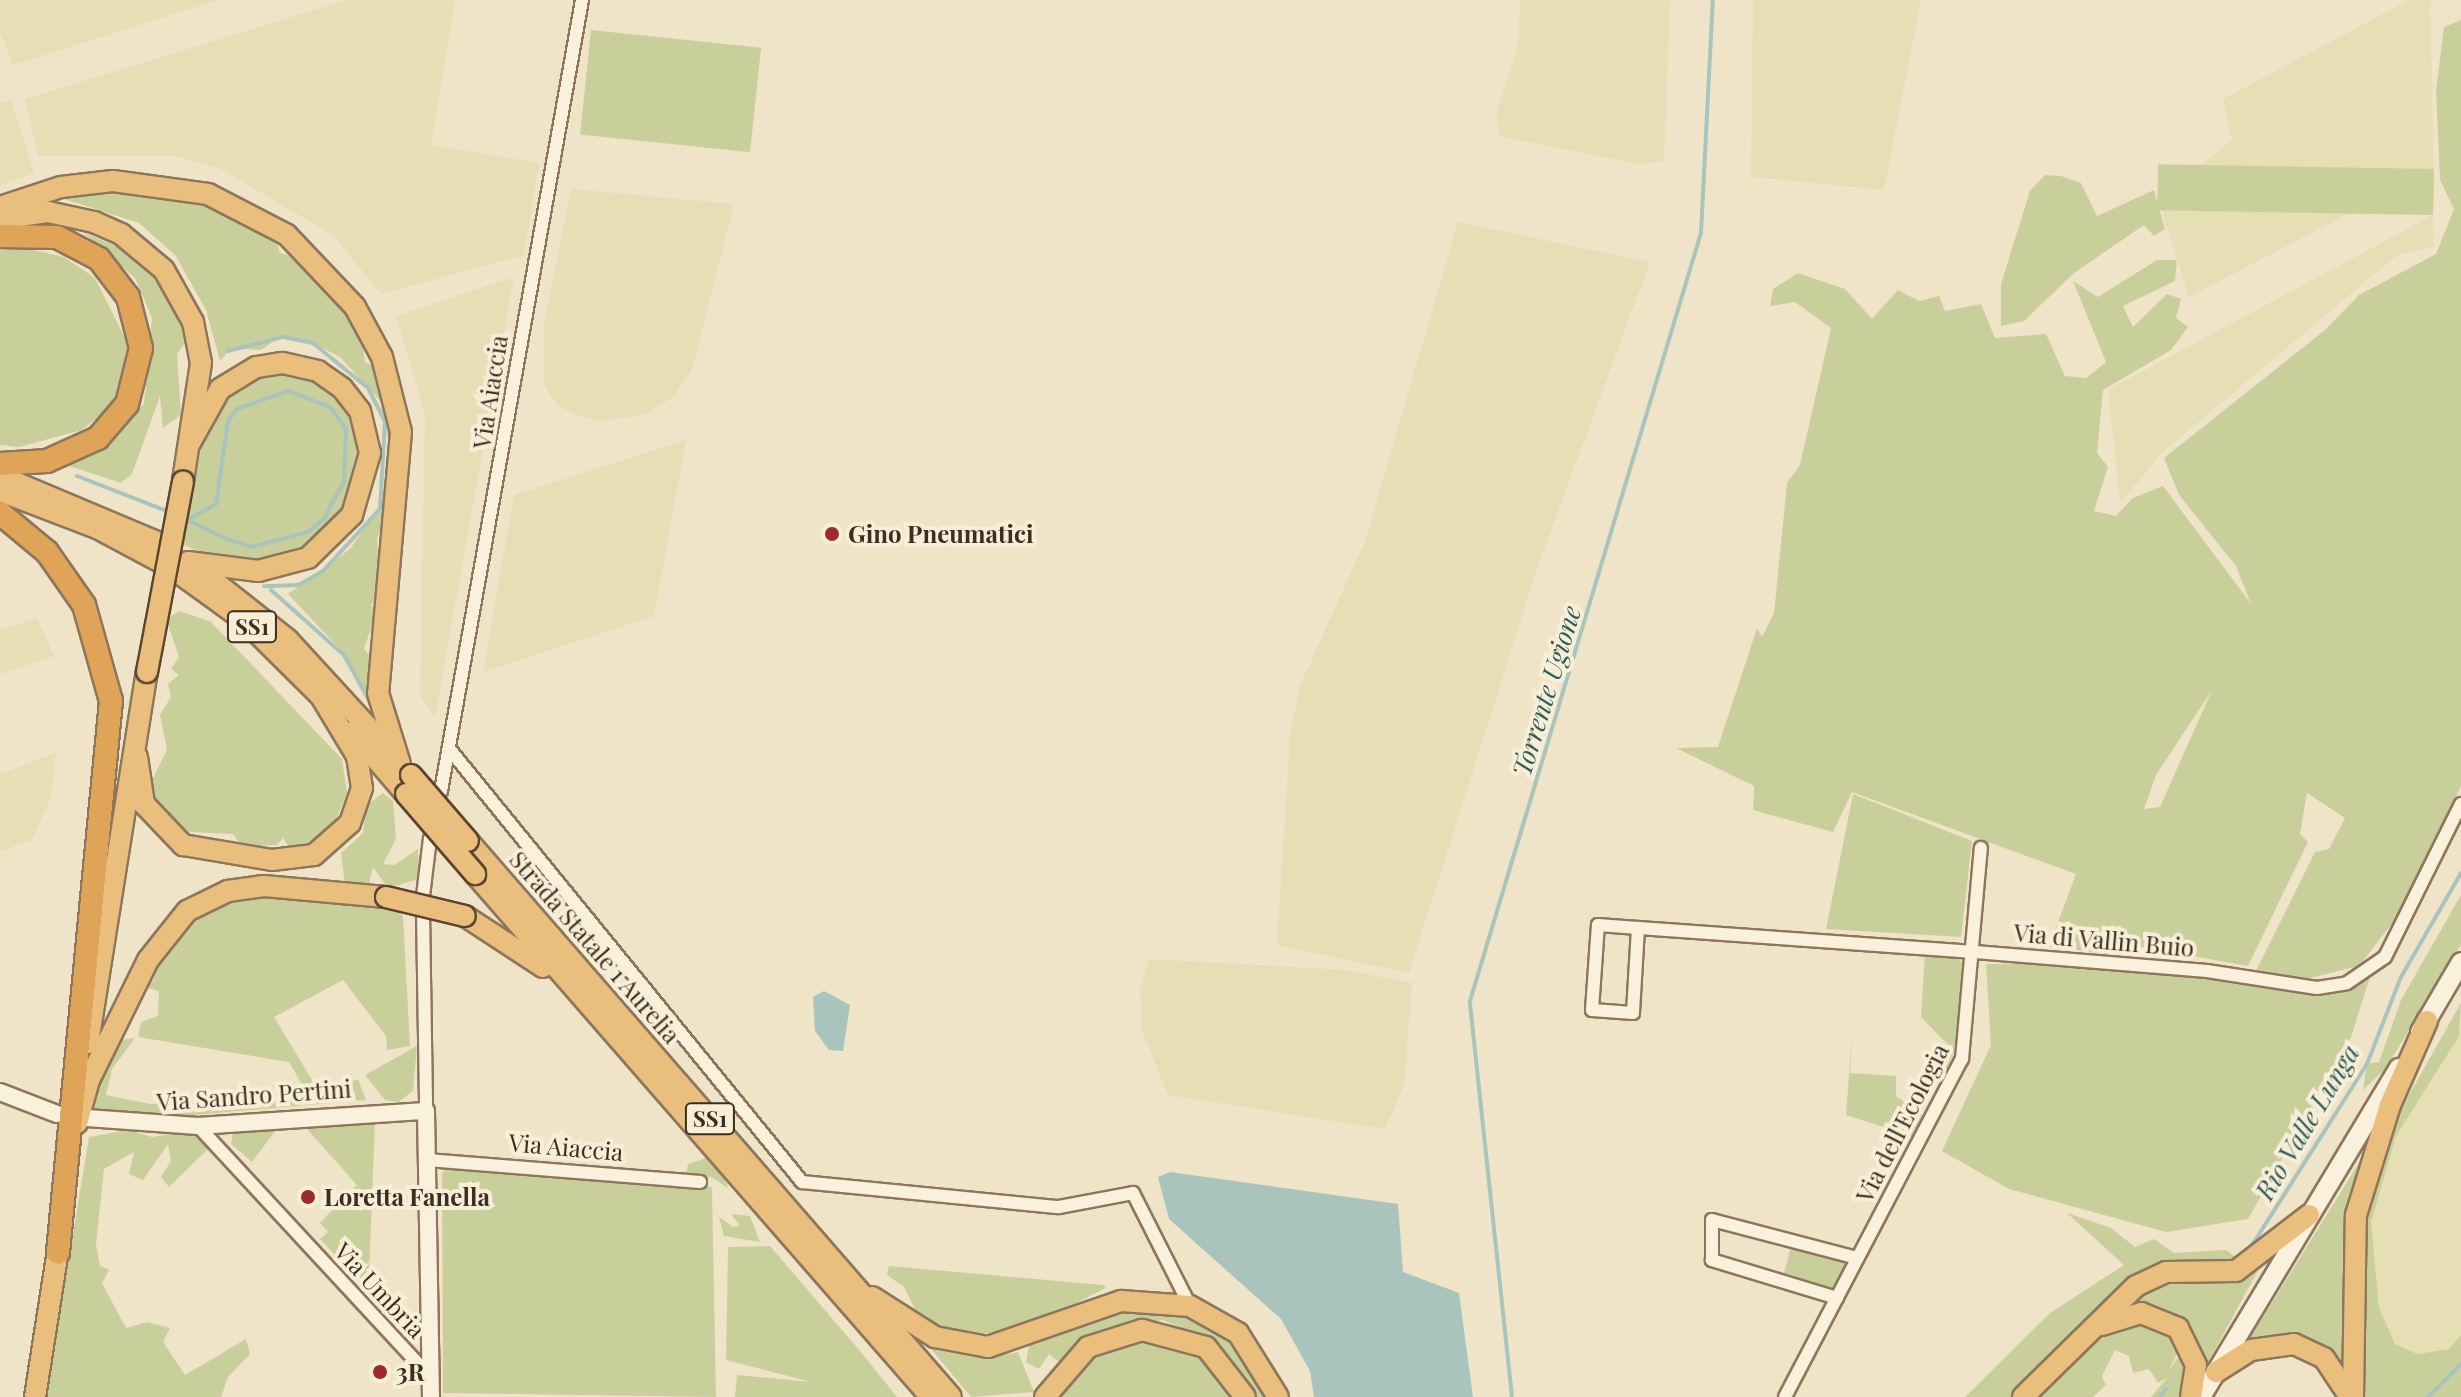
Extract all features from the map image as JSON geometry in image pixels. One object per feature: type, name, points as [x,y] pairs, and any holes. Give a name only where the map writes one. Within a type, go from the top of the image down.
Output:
[{"type":"highway","points":[[0,207],[61,187],[113,181],[208,194],[287,235],[355,307],[382,357],[401,432],[378,693],[406,777]]},
{"type":"highway","points":[[0,219],[32,212],[76,218],[139,246],[180,294],[201,363],[190,443],[136,725],[82,1121]]},
{"type":"highway","points":[[0,228],[76,218]]},
{"type":"highway","points":[[0,236],[57,237],[99,259],[128,297],[141,348],[131,394],[98,438],[47,461],[0,464]]},
{"type":"highway","points":[[173,559],[258,571],[308,558],[352,515],[370,453],[360,411],[342,388],[318,371],[282,363],[256,367],[220,389],[190,443]]},
{"type":"highway","name":"Strada Statale 1 Aurelia","points":[[0,476],[173,559],[288,640],[406,777],[475,874],[931,1397]]},
{"type":"highway","name":"Strada Statale 1 Aurelia","points":[[0,491],[173,559],[244,620],[468,841],[951,1397]]},
{"type":"highway","points":[[0,513],[47,552],[84,605],[111,701],[58,1252]]},
{"type":"highway","points":[[136,725],[144,804],[164,832],[205,853],[297,860],[334,842],[356,812],[362,788],[357,756],[319,693]]},
{"type":"highway","points":[[35,1397],[89,1080],[153,950],[187,911],[228,891],[264,886],[386,897],[465,916],[515,944],[593,1008]]},
{"type":"highway","points":[[2352,1397],[2356,1215],[2390,1105],[2427,1021]]},
{"type":"highway","points":[[2023,1397],[2145,1280],[2166,1272],[2236,1271],[2309,1215]]},
{"type":"highway","points":[[854,1285],[935,1337],[976,1346],[1015,1342],[1121,1301],[1190,1306],[1238,1333],[1278,1397]]},
{"type":"highway","points":[[2095,1329],[2135,1313],[2170,1322],[2195,1358],[2191,1397]]},
{"type":"highway","points":[[1045,1397],[1088,1347],[1142,1330],[1206,1347],[1245,1397]]},
{"type":"highway","points":[[2216,1372],[2251,1350],[2294,1344],[2324,1358],[2352,1397]]},
{"type":"main road","points":[[2201,1397],[2461,962]]},
{"type":"street","name":"Via Aiaccia","points":[[441,791],[451,751],[582,0]]},
{"type":"street","points":[[451,751],[802,1182],[1059,1207],[1133,1193],[1148,1217],[1190,1306]]},
{"type":"street","name":"Via di Vallin Buio","points":[[1638,928],[1633,1013],[1592,1010],[1598,925],[1975,952],[2317,988],[2347,983],[2385,957],[2401,932],[2461,804]]},
{"type":"street","points":[[423,896],[430,838]]},
{"type":"street","name":"Via dell'Ecologia","points":[[1785,1397],[1962,1059],[1975,952],[1981,848]]},
{"type":"street","points":[[423,911],[431,1397]]},
{"type":"street","points":[[0,1092],[57,1114]]},
{"type":"street","name":"Via Sandro Pertini","points":[[82,1121],[198,1126],[426,1111]]},
{"type":"street","name":"Via Umbria","points":[[198,1126],[431,1378]]},
{"type":"street","name":"Via Aiaccia","points":[[427,1160],[700,1182]]},
{"type":"street","points":[[1837,1298],[1712,1260],[1712,1220],[1857,1258]]},
{"type":"shaded area","points":[[0,0],[218,0],[13,65],[0,32]]},
{"type":"shaded area","points":[[347,0],[455,0],[431,145],[539,163],[524,255],[381,294],[334,236],[221,169],[176,156],[38,156],[25,99]]},
{"type":"shaded area","points":[[1520,0],[1670,0],[1664,161],[1639,164],[1499,136],[1497,110],[1518,46]]},
{"type":"shaded area","points":[[1753,0],[1921,0],[1884,190],[1751,177]]},
{"type":"shaded area","points":[[2409,0],[2430,0],[2434,169],[2189,297],[2158,199],[2232,140],[2223,99]]},
{"type":"shaded area","points":[[11,100],[34,173],[0,185],[0,103]]},
{"type":"shaded area","points":[[571,189],[734,204],[692,370],[673,397],[644,415],[598,421],[576,415],[557,405],[544,384],[544,324]]},
{"type":"shaded area","points":[[2433,215],[2434,247],[2397,255],[2162,453],[2120,503],[2108,390]]},
{"type":"shaded area","points":[[1458,222],[1650,262],[1538,566],[1409,973],[1277,945],[1290,738],[1299,688],[1365,541]]},
{"type":"shaded area","points":[[514,277],[435,717],[420,696],[425,414],[396,316]]},
{"type":"shaded area","points":[[686,440],[654,616],[483,672],[514,495]]},
{"type":"shaded area","points":[[37,618],[54,656],[0,674],[0,630]]},
{"type":"shaded area","points":[[56,753],[51,798],[32,840],[0,851],[0,774]]},
{"type":"shaded area","points":[[1149,959],[1346,970],[1412,983],[1404,1085],[1385,1129],[1168,1095],[1142,1031],[1140,988]]},
{"type":"shaded area","points":[[2461,1030],[2461,1335],[2449,1349],[2417,1354],[2395,1344],[2379,1308],[2371,1222],[2396,1136]]},
{"type":"green space","points":[[2461,20],[2461,786],[2397,917],[2359,966],[2302,980],[2255,973],[2315,852],[2329,849],[2345,818],[2307,793],[2300,834],[2308,842],[2248,966],[2136,946],[2107,954],[2049,946],[2076,874],[1852,792],[1833,832],[1753,810],[1754,786],[1676,748],[1718,747],[1757,628],[1762,637],[1774,613],[1787,483],[1800,465],[1831,328],[1795,302],[1770,306],[1773,289],[1798,273],[1845,289],[1872,319],[1898,290],[1919,301],[1939,296],[1945,311],[1981,304],[1995,338],[2046,334],[2065,376],[2086,378],[2106,362],[2073,281],[2098,297],[2157,260],[2177,260],[2175,281],[2123,306],[2133,327],[2167,294],[2181,299],[2176,318],[2188,327],[2171,350],[2103,390],[2097,453],[2108,467],[2094,511],[2116,516],[2133,498],[2163,486],[2251,604],[2236,566],[2179,495],[2164,458],[2325,330],[2359,295],[2436,254],[2454,209],[2440,180],[2436,91],[2444,27]],"holes":[[[2212,690],[2160,807],[2144,809],[2156,775]]]},
{"type":"green space","points":[[591,30],[761,48],[750,152],[580,134]]},
{"type":"green space","points":[[2158,164],[2434,169],[2433,215],[2157,210]]},
{"type":"green space","points":[[2045,175],[2061,176],[2081,183],[2097,216],[2154,190],[2165,229],[2154,236],[2144,225],[2074,273],[2024,321],[2001,326],[2001,284],[2030,191]]},
{"type":"green space","points":[[107,188],[207,201],[254,229],[274,233],[280,253],[306,260],[361,332],[365,362],[380,369],[393,441],[387,514],[377,539],[380,597],[371,605],[376,614],[364,649],[374,661],[366,684],[370,708],[341,650],[288,594],[350,549],[381,504],[390,447],[380,401],[340,357],[313,343],[280,337],[261,350],[231,348],[220,361],[206,310],[175,255],[139,223],[58,197]]},
{"type":"green space","points":[[83,232],[133,254],[159,279],[187,340],[177,354],[181,415],[163,428],[160,396],[132,474],[121,483],[69,466],[144,404],[152,318],[135,278]]},
{"type":"green space","points":[[16,246],[64,257],[95,278],[131,350],[128,385],[115,403],[82,430],[19,447],[0,445],[0,249]]},
{"type":"green space","points":[[283,370],[319,379],[351,411],[362,449],[349,507],[313,547],[276,563],[209,556],[180,543],[209,411],[248,377]]},
{"type":"green space","points":[[180,611],[211,622],[342,759],[347,793],[333,826],[309,843],[289,847],[283,838],[277,845],[242,847],[233,834],[189,832],[157,807],[152,780],[167,750],[160,715],[171,697],[168,684],[179,675],[171,669],[179,657],[166,619]]},
{"type":"green space","points":[[383,793],[393,801],[396,839],[383,864],[394,865],[418,849],[419,879],[388,888],[373,867],[368,887],[345,886],[341,853],[363,833],[366,806]]},
{"type":"green space","points":[[1853,794],[1972,841],[1961,937],[1826,929]]},
{"type":"green space","points":[[271,894],[395,909],[403,916],[410,1046],[387,1050],[386,1036],[343,980],[274,1017],[320,1093],[358,1079],[366,1100],[148,1119],[89,1108],[114,1041],[135,1038],[112,1069],[106,1095],[150,1104],[311,1100],[289,1062],[138,1037],[141,1022],[158,1016],[159,991],[141,986],[153,981],[162,948],[208,904]]},
{"type":"green space","points":[[2461,895],[2461,944],[2386,1068],[2363,1090],[2367,1064],[2379,1062],[2401,1000]]},
{"type":"green space","points":[[1925,953],[1955,955],[1965,966],[1960,1039],[1929,1107],[1953,1050],[1921,1017]]},
{"type":"green space","points":[[2077,963],[2339,990],[2370,977],[2351,1037],[2248,1219],[2166,1232],[2009,1189],[1942,1151],[1991,1045],[1986,964]]},
{"type":"green space","points":[[2461,1003],[2459,1036],[2396,1136],[2371,1222],[2379,1308],[2395,1344],[2417,1354],[2449,1349],[2461,1335],[2461,1397],[2362,1397],[2360,1230],[2384,1139]]},
{"type":"green space","points":[[1852,1034],[1850,1073],[1896,1076],[1896,1096],[1922,1115],[1912,1136],[1846,1115]]},
{"type":"green space","points":[[417,1046],[413,1091],[398,1102],[385,1100],[365,1075]]},
{"type":"green space","points":[[375,1121],[369,1275],[357,1279],[320,1239],[328,1232],[320,1223],[357,1185],[306,1128]]},
{"type":"green space","points":[[128,1130],[152,1137],[191,1131],[208,1149],[169,1187],[161,1177],[171,1161],[168,1144],[143,1180],[129,1174],[134,1152],[104,1169],[96,1244],[100,1266],[109,1270],[102,1283],[126,1328],[147,1322],[170,1328],[163,1342],[185,1375],[246,1339],[250,1354],[228,1377],[221,1397],[46,1397],[89,1137]]},
{"type":"green space","points":[[276,1130],[252,1162],[231,1144],[233,1131]]},
{"type":"green space","points":[[706,1158],[723,1174],[728,1188],[711,1177],[686,1175],[688,1164]]},
{"type":"green space","points":[[2362,1158],[2346,1251],[2348,1375],[2336,1364],[2247,1343]]},
{"type":"green space","points":[[452,1164],[712,1187],[716,1397],[443,1393],[442,1173]]},
{"type":"green space","points":[[2067,1213],[2111,1228],[2135,1247],[2154,1239],[2174,1253],[2226,1250],[2241,1261],[2146,1269],[2055,1348],[2020,1397],[1965,1397],[2050,1313],[2124,1265]]},
{"type":"green space","points":[[731,1214],[750,1216],[760,1242],[724,1236],[719,1217],[733,1227],[740,1226]]},
{"type":"green space","points":[[770,1246],[897,1397],[735,1397],[737,1375],[811,1382],[726,1360],[728,1247]]},
{"type":"green space","points":[[1791,1247],[1846,1263],[1832,1288],[1784,1273]]},
{"type":"green space","points":[[2261,1265],[2206,1366],[2195,1342],[2122,1304],[2148,1284]]},
{"type":"green space","points":[[889,1266],[1103,1285],[1106,1288],[1022,1330],[967,1335],[938,1329],[917,1313],[904,1287],[887,1275]]},
{"type":"green space","points":[[1128,1309],[1181,1312],[1231,1340],[1267,1397],[1253,1397],[1221,1346],[1163,1320],[1101,1330],[1060,1363],[1049,1354],[1039,1369],[1026,1362],[1029,1345]]},
{"type":"green space","points":[[2132,1319],[2173,1336],[2177,1354],[2168,1372],[2183,1350],[2188,1356],[2183,1397],[2151,1397],[2167,1378],[2158,1383],[2149,1369],[2133,1373],[2129,1356],[2115,1350],[2102,1376],[2106,1385],[2093,1397],[2032,1397],[2106,1328]]},
{"type":"green space","points":[[1144,1337],[1208,1357],[1236,1397],[1057,1397],[1086,1355]]},
{"type":"green space","points":[[931,1349],[987,1358],[1018,1352],[1034,1392],[971,1397]]},
{"type":"water","points":[[824,991],[850,1005],[843,1051],[829,1050],[815,1031],[813,997]]},
{"type":"water","points":[[1170,1172],[1398,1204],[1403,1272],[1459,1293],[1473,1397],[1314,1397],[1310,1371],[1281,1319],[1169,1219],[1158,1177]]},
{"type":"waterway","name":"Torrente Ugione","points":[[1512,1397],[1470,1001],[1701,233],[1713,0]]},
{"type":"waterway","points":[[228,351],[283,337],[313,343],[368,388],[385,421],[380,509],[323,571],[299,585],[264,586]]},
{"type":"waterway","points":[[183,519],[251,547],[308,532],[324,519],[344,481],[346,429],[330,407],[288,391],[237,409],[228,421],[216,504],[187,520]]},
{"type":"waterway","points":[[77,476],[172,513]]},
{"type":"waterway","points":[[271,590],[344,655],[365,693]]},
{"type":"waterway","name":"Rio Valle Lunga","points":[[2249,1250],[2367,1064],[2401,977],[2461,873]]},
{"type":"waterway","points":[[2428,1397],[2461,1364]]},
{"type":"waterway","name":"Rio Valle Lunga","points":[[2160,1397],[2166,1389]]},
{"type":"place","name":"Gino Pneumatici","points":[[832,534]]},
{"type":"place","name":"Loretta Fanella","points":[[308,1197]]},
{"type":"place","name":"3R","points":[[380,1372]]}]
